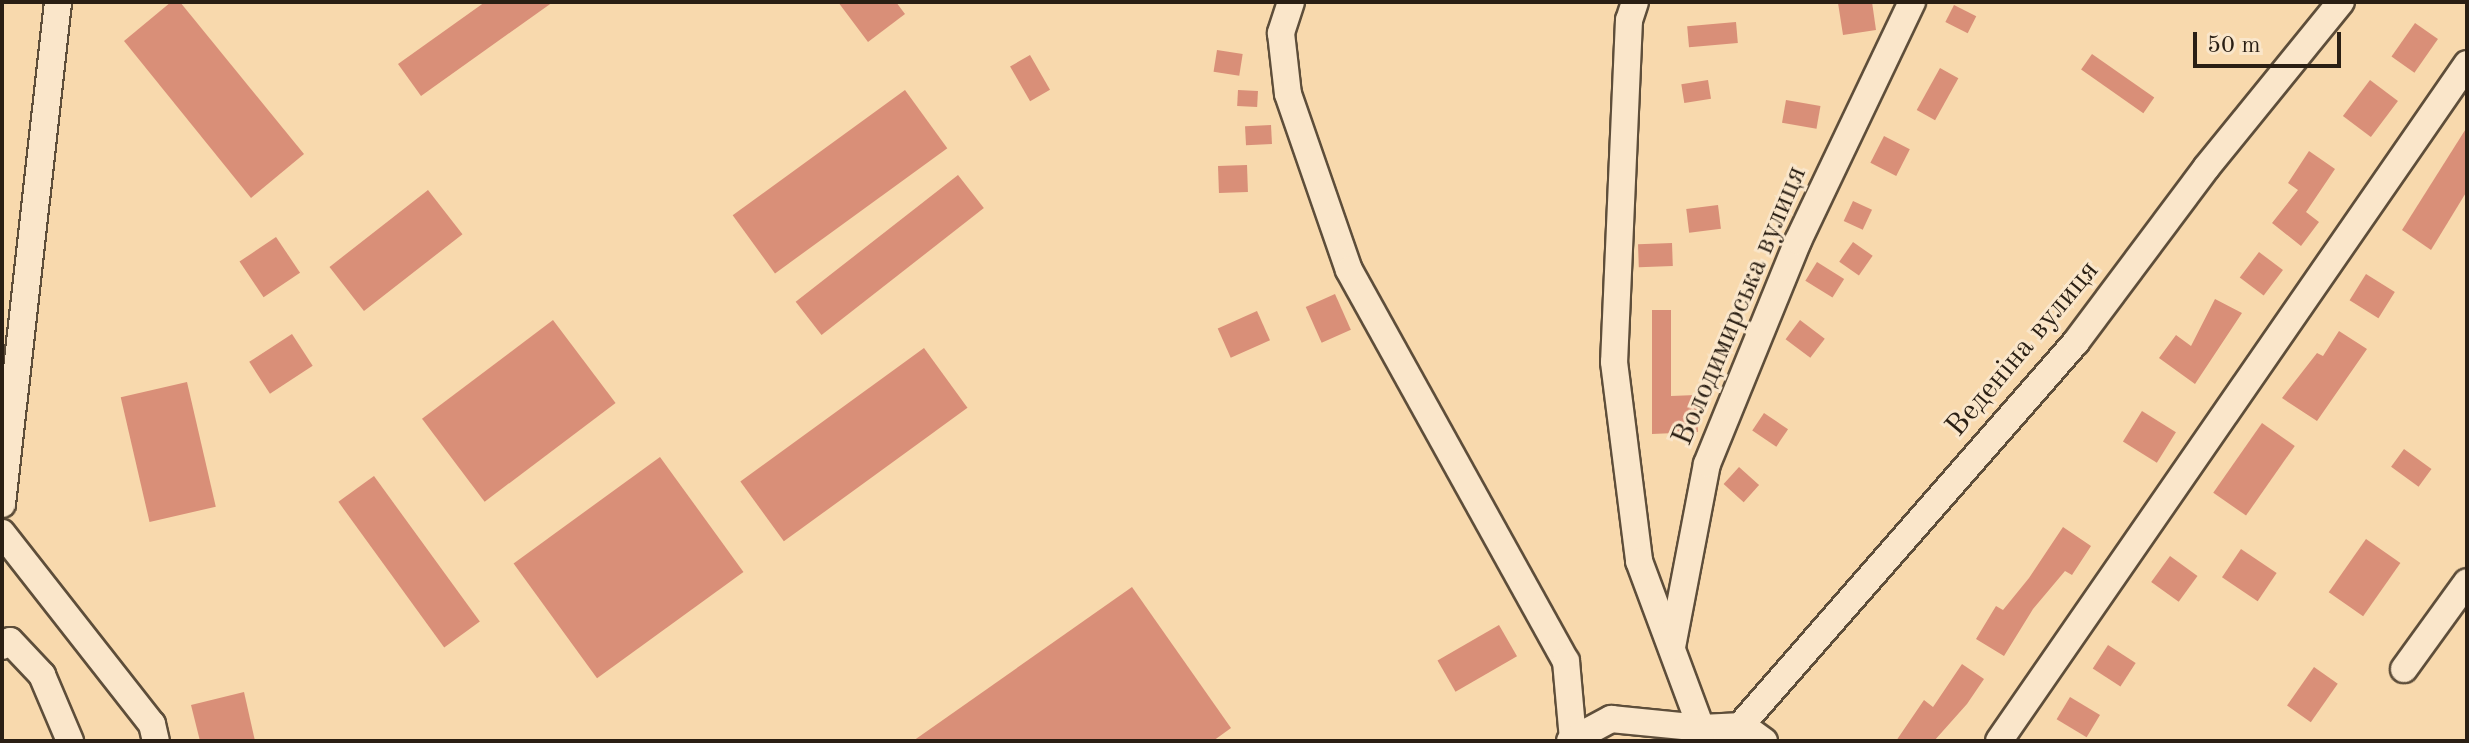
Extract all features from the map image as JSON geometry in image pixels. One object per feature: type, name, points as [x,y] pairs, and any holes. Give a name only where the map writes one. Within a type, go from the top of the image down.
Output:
[{"type":"street","points":[[2,504],[58,2]]},
{"type":"street","points":[[1291,2],[1281,33],[1288,94],[1349,270],[1566,661],[1571,740],[1611,719],[1745,736]]},
{"type":"street","name":"Володимирська вулиця","points":[[1672,649],[1707,464],[1798,241],[1912,2]]},
{"type":"street","name":"Веденіна вулиця","points":[[1745,736],[2076,342],[2206,168],[2341,2]]},
{"type":"street","points":[[1628,8],[1614,362],[1639,561],[1701,728]]},
{"type":"street","points":[[1999,741],[2467,64]]},
{"type":"street","points":[[3,534],[152,724],[156,741]]},
{"type":"street","points":[[2404,669],[2467,582]]},
{"type":"street","points":[[2,646],[10,641],[42,675],[68,740]]},
{"type":"building","points":[[171,2],[180,2],[304,154],[251,198],[124,41]]},
{"type":"building","points":[[485,2],[553,2],[421,96],[398,64]]},
{"type":"building","points":[[838,2],[896,2],[905,14],[868,42]]},
{"type":"building","points":[[1872,2],[1876,30],[1843,35],[1838,3]]},
{"type":"building","points":[[1954,5],[1976,16],[1968,33],[1945,22]]},
{"type":"building","points":[[1736,22],[1738,43],[1689,47],[1687,26]]},
{"type":"building","points":[[2415,23],[2438,39],[2414,73],[2391,57]]},
{"type":"building","points":[[1217,50],[1243,54],[1239,76],[1214,72]]},
{"type":"building","points":[[2092,54],[2154,98],[2143,113],[2081,70]]},
{"type":"building","points":[[1030,55],[1050,90],[1030,101],[1010,66]]},
{"type":"building","points":[[1940,68],[1958,78],[1935,120],[1917,110]]},
{"type":"building","points":[[1708,80],[1711,99],[1684,103],[1681,84]]},
{"type":"building","points":[[2370,80],[2398,101],[2371,137],[2343,116]]},
{"type":"building","points":[[905,90],[947,148],[775,273],[733,215]]},
{"type":"building","points":[[1238,90],[1258,91],[1257,107],[1237,106]]},
{"type":"building","points":[[1786,100],[1820,106],[1816,129],[1782,123]]},
{"type":"building","points":[[1271,125],[1272,144],[1246,145],[1245,126]]},
{"type":"building","points":[[2467,127],[2467,191],[2431,250],[2402,230]]},
{"type":"building","points":[[1884,136],[1910,149],[1896,176],[1870,163]]},
{"type":"building","points":[[2309,151],[2335,169],[2306,212],[2319,222],[2301,246],[2272,223],[2298,190],[2288,183]]},
{"type":"building","points":[[1247,165],[1248,192],[1219,193],[1218,166]]},
{"type":"building","points":[[958,175],[984,208],[822,335],[796,302]]},
{"type":"building","points":[[428,190],[462,234],[364,311],[329,267]]},
{"type":"building","points":[[1853,201],[1872,210],[1863,230],[1844,221]]},
{"type":"building","points":[[1718,205],[1721,229],[1689,233],[1686,209]]},
{"type":"building","points":[[276,237],[300,273],[264,297],[240,262]]},
{"type":"building","points":[[1853,242],[1873,256],[1859,275],[1839,262]]},
{"type":"building","points":[[1672,243],[1673,266],[1639,267],[1638,244]]},
{"type":"building","points":[[2259,252],[2283,270],[2264,296],[2240,278]]},
{"type":"building","points":[[1817,262],[1844,279],[1832,298],[1805,281]]},
{"type":"building","points":[[2366,274],[2395,292],[2378,318],[2350,300]]},
{"type":"building","points":[[1335,294],[1351,330],[1322,343],[1306,307]]},
{"type":"building","points":[[2215,299],[2242,313],[2195,384],[2159,358],[2176,335],[2191,346]]},
{"type":"building","points":[[1652,310],[1671,310],[1671,396],[1696,395],[1698,432],[1652,434]]},
{"type":"building","points":[[1257,311],[1270,340],[1231,358],[1218,328]]},
{"type":"building","points":[[553,320],[616,403],[485,502],[422,419]]},
{"type":"building","points":[[1800,320],[1825,339],[1810,358],[1786,339]]},
{"type":"building","points":[[2339,331],[2367,349],[2317,421],[2282,398],[2317,353],[2323,356]]},
{"type":"building","points":[[292,334],[313,366],[270,394],[249,362]]},
{"type":"building","points":[[924,348],[967,408],[784,541],[740,481]]},
{"type":"building","points":[[187,382],[216,507],[150,522],[121,397]]},
{"type":"building","points":[[2142,411],[2176,432],[2157,463],[2123,442]]},
{"type":"building","points":[[1764,413],[1788,429],[1776,447],[1752,430]]},
{"type":"building","points":[[2262,423],[2295,446],[2246,516],[2213,493]]},
{"type":"building","points":[[2404,449],[2432,469],[2419,487],[2391,467]]},
{"type":"building","points":[[660,457],[743,572],[597,678],[514,563]]},
{"type":"building","points":[[1739,467],[1759,485],[1744,502],[1724,484]]},
{"type":"building","points":[[374,476],[480,622],[444,647],[338,502]]},
{"type":"building","points":[[2063,527],[2091,546],[2072,575],[2065,571],[2033,609],[2004,656],[1976,639],[1996,606],[2003,610]]},
{"type":"building","points":[[2366,539],[2400,563],[2363,616],[2329,592]]},
{"type":"building","points":[[2241,549],[2277,573],[2258,601],[2222,577]]},
{"type":"building","points":[[2170,556],[2198,576],[2179,602],[2151,582]]},
{"type":"building","points":[[1132,587],[1231,728],[1213,741],[913,741]]},
{"type":"building","points":[[1499,625],[1517,656],[1456,692],[1438,660]]},
{"type":"building","points":[[2108,645],[2136,663],[2120,686],[2093,668]]},
{"type":"building","points":[[1962,664],[1984,679],[1967,704],[1934,741],[1896,741],[1924,700],[1933,707]]},
{"type":"building","points":[[2314,667],[2338,684],[2311,722],[2287,706]]},
{"type":"building","points":[[244,692],[255,741],[200,741],[191,705]]},
{"type":"building","points":[[2070,697],[2100,715],[2087,737],[2057,719]]}]
